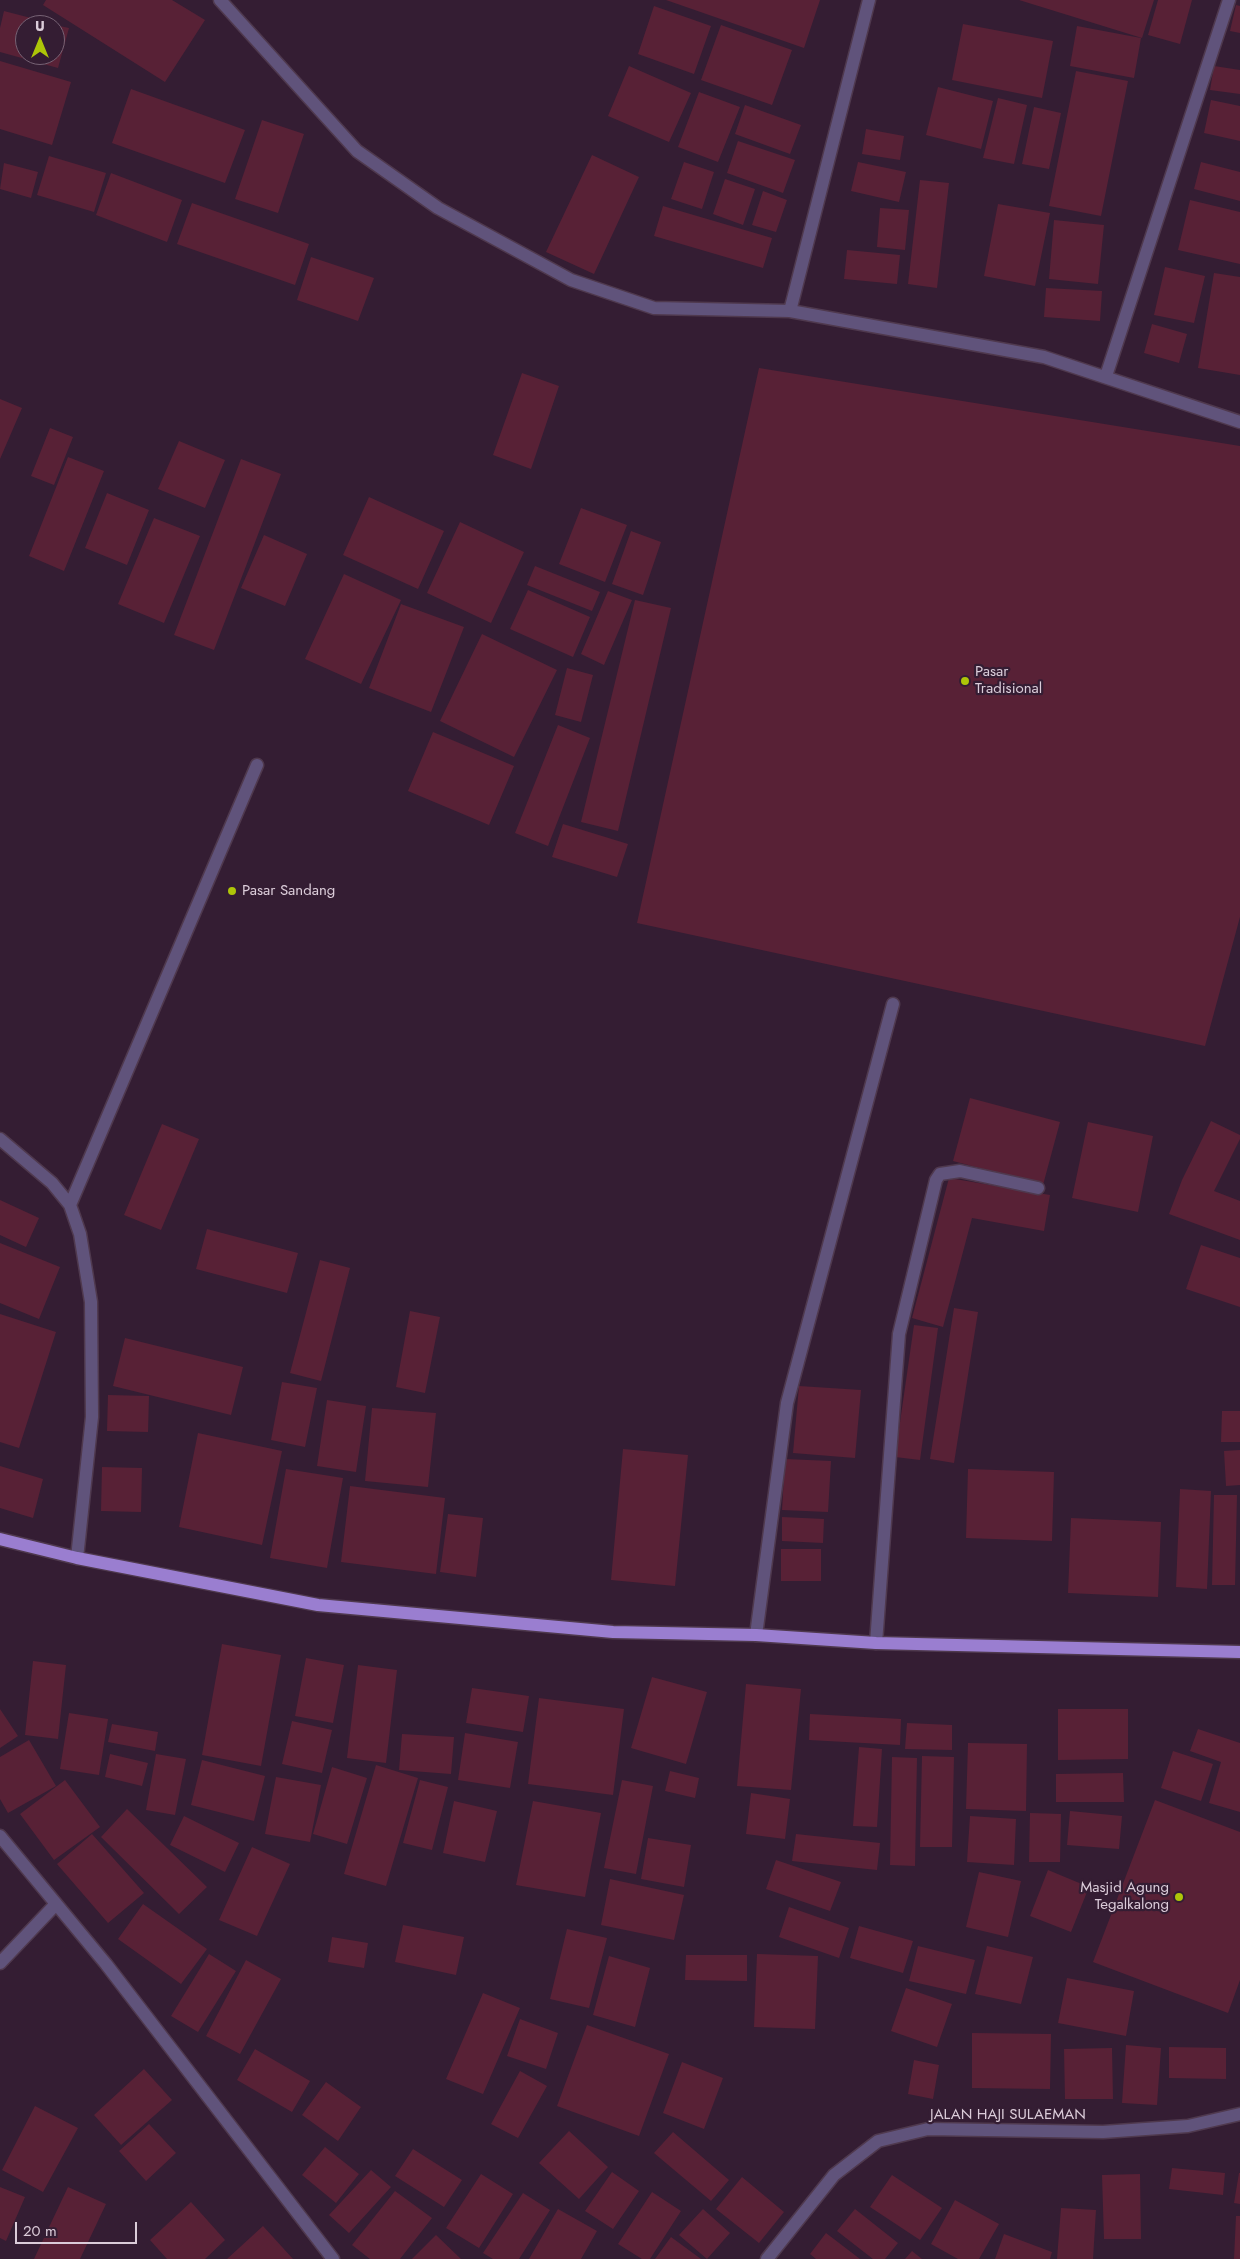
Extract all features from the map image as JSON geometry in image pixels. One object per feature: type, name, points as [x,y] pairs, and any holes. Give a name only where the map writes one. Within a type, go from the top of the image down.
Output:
[{"type":"main road","points":[[0,1539],[77,1558],[318,1605],[613,1632],[756,1636],[876,1643],[1240,1652]]},
{"type":"street","points":[[220,0],[357,151],[438,208],[571,280],[654,308],[790,311],[1044,357],[1240,422]]},
{"type":"street","points":[[790,311],[869,0]]},
{"type":"street","points":[[1106,376],[1229,0]]},
{"type":"street","points":[[70,1205],[257,765]]},
{"type":"street","points":[[756,1636],[787,1403],[893,1004]]},
{"type":"street","points":[[0,1139],[52,1182],[70,1205],[80,1234],[91,1302],[92,1418],[77,1558]]},
{"type":"street","points":[[876,1643],[899,1334],[936,1180],[940,1174],[960,1171],[1038,1188]]},
{"type":"street","points":[[0,1836],[106,1964],[333,2259]]},
{"type":"street","points":[[0,1963],[56,1904]]},
{"type":"street","name":"JALAN HAJI SULAEMAN","points":[[767,2259],[834,2175],[878,2140],[928,2129],[1103,2132],[1188,2126],[1240,2114]]},
{"type":"building","points":[[46,0],[172,0],[205,20],[165,82],[65,19],[65,15],[59,15],[43,5]]},
{"type":"building","points":[[666,0],[820,0],[804,48]]},
{"type":"building","points":[[1019,0],[1154,0],[1142,38]]},
{"type":"building","points":[[1158,0],[1192,0],[1180,44],[1148,35]]},
{"type":"building","points":[[1236,5],[1240,6],[1240,33],[1230,31]]},
{"type":"building","points":[[654,6],[711,26],[694,74],[638,54]]},
{"type":"building","points":[[4,11],[19,15],[15,15],[15,56],[0,52],[0,28]]},
{"type":"building","points":[[963,24],[1053,41],[1042,98],[952,80]]},
{"type":"building","points":[[721,25],[792,50],[772,105],[701,80]]},
{"type":"building","points":[[1077,26],[1141,38],[1134,78],[1070,66]]},
{"type":"building","points":[[65,27],[69,28],[65,43]]},
{"type":"building","points":[[0,61],[71,82],[52,145],[0,129]]},
{"type":"building","points":[[47,65],[59,65],[58,68]]},
{"type":"building","points":[[629,66],[691,93],[669,142],[608,116]]},
{"type":"building","points":[[1214,66],[1240,70],[1240,94],[1210,90]]},
{"type":"building","points":[[1076,71],[1128,81],[1101,216],[1049,206]]},
{"type":"building","points":[[938,87],[993,101],[981,149],[926,135]]},
{"type":"building","points":[[131,89],[245,130],[225,183],[112,143]]},
{"type":"building","points":[[699,92],[740,107],[718,162],[678,147]]},
{"type":"building","points":[[998,98],[1027,105],[1014,164],[983,158]]},
{"type":"building","points":[[1211,100],[1240,106],[1240,141],[1204,133]]},
{"type":"building","points":[[745,105],[801,125],[790,154],[735,134]]},
{"type":"building","points":[[1034,107],[1061,113],[1049,169],[1022,164]]},
{"type":"building","points":[[262,120],[304,134],[278,213],[235,199]]},
{"type":"building","points":[[866,129],[904,136],[900,160],[862,154]]},
{"type":"building","points":[[738,141],[795,160],[783,193],[727,173]]},
{"type":"building","points":[[592,155],[639,177],[594,274],[546,252]]},
{"type":"building","points":[[49,156],[106,173],[94,212],[37,195]]},
{"type":"building","points":[[684,162],[714,172],[702,209],[671,199]]},
{"type":"building","points":[[858,162],[906,172],[899,202],[851,191]]},
{"type":"building","points":[[1201,162],[1240,172],[1240,201],[1194,189]]},
{"type":"building","points":[[4,163],[38,172],[31,198],[0,189]]},
{"type":"building","points":[[111,173],[182,200],[167,242],[96,215]]},
{"type":"building","points":[[725,179],[755,189],[743,225],[713,214]]},
{"type":"building","points":[[920,180],[949,183],[937,288],[908,284]]},
{"type":"building","points":[[763,191],[787,200],[776,232],[752,225]]},
{"type":"building","points":[[1190,200],[1240,212],[1240,264],[1178,250]]},
{"type":"building","points":[[192,203],[309,244],[295,285],[177,244]]},
{"type":"building","points":[[998,204],[1050,213],[1035,286],[984,276]]},
{"type":"building","points":[[663,206],[772,238],[763,268],[654,236]]},
{"type":"building","points":[[880,208],[909,210],[905,250],[877,247]]},
{"type":"building","points":[[1054,220],[1104,225],[1098,284],[1049,279]]},
{"type":"building","points":[[847,250],[900,255],[897,284],[844,279]]},
{"type":"building","points":[[311,257],[374,278],[358,321],[297,300]]},
{"type":"building","points":[[1165,267],[1205,276],[1194,323],[1154,315]]},
{"type":"building","points":[[1214,273],[1240,277],[1240,375],[1198,368]]},
{"type":"building","points":[[1046,288],[1102,291],[1100,321],[1044,317]]},
{"type":"building","points":[[1152,324],[1187,334],[1179,363],[1144,353]]},
{"type":"building","name":"Pasar Tradisional","points":[[759,368],[1240,446],[1240,917],[1205,1046],[637,923]]},
{"type":"building","points":[[522,373],[559,386],[531,469],[493,455]]},
{"type":"building","points":[[0,399],[22,408],[0,459]]},
{"type":"building","points":[[50,428],[73,437],[54,485],[31,476]]},
{"type":"building","points":[[179,441],[225,460],[205,508],[158,489]]},
{"type":"building","points":[[68,457],[104,471],[64,571],[29,556]]},
{"type":"building","points":[[241,459],[281,474],[214,650],[174,635]]},
{"type":"building","points":[[107,493],[149,510],[127,565],[85,548]]},
{"type":"building","points":[[369,497],[444,531],[418,589],[343,555]]},
{"type":"building","points":[[581,508],[627,525],[605,582],[559,564]]},
{"type":"building","points":[[154,518],[200,536],[164,623],[118,604]]},
{"type":"building","points":[[460,522],[524,552],[491,623],[427,593]]},
{"type":"building","points":[[631,531],[661,542],[643,595],[612,584]]},
{"type":"building","points":[[264,535],[307,554],[285,606],[241,588]]},
{"type":"building","points":[[535,566],[600,592],[592,611],[527,585]]},
{"type":"building","points":[[344,574],[401,600],[361,684],[305,659]]},
{"type":"building","points":[[528,590],[590,617],[573,657],[510,629]]},
{"type":"building","points":[[608,591],[632,600],[604,665],[581,654]]},
{"type":"building","points":[[635,600],[671,608],[618,831],[581,822]]},
{"type":"building","points":[[401,604],[464,627],[431,712],[369,688]]},
{"type":"building","points":[[482,634],[557,670],[514,757],[440,721]]},
{"type":"building","points":[[567,668],[593,675],[581,722],[555,715]]},
{"type":"building","points":[[558,725],[590,738],[548,846],[515,833]]},
{"type":"building","points":[[433,732],[514,766],[489,825],[408,791]]},
{"type":"building","points":[[563,824],[628,844],[617,877],[552,857]]},
{"type":"building","points":[[970,1098],[1060,1122],[1043,1185],[953,1161]]},
{"type":"building","points":[[1211,1121],[1240,1135],[1240,1139],[1214,1191],[1240,1201],[1240,1240],[1169,1214],[1182,1180]]},
{"type":"building","points":[[1088,1122],[1153,1136],[1138,1212],[1072,1198]]},
{"type":"building","points":[[162,1124],[199,1139],[161,1230],[124,1215]]},
{"type":"building","points":[[949,1178],[1050,1195],[1044,1231],[972,1218],[943,1327],[912,1318]]},
{"type":"building","points":[[0,1200],[39,1218],[26,1247],[0,1235]]},
{"type":"building","points":[[207,1229],[298,1253],[287,1293],[196,1269]]},
{"type":"building","points":[[0,1243],[60,1267],[39,1319],[0,1303]]},
{"type":"building","points":[[1201,1245],[1240,1258],[1240,1307],[1186,1289]]},
{"type":"building","points":[[320,1260],[350,1268],[321,1381],[290,1373]]},
{"type":"building","points":[[954,1308],[978,1312],[954,1463],[930,1459]]},
{"type":"building","points":[[410,1311],[440,1317],[425,1393],[396,1387]]},
{"type":"building","points":[[0,1314],[56,1332],[19,1448],[0,1442]]},
{"type":"building","points":[[914,1325],[938,1328],[920,1460],[895,1457]]},
{"type":"building","points":[[125,1338],[243,1367],[231,1415],[113,1386]]},
{"type":"building","points":[[282,1382],[317,1388],[305,1447],[271,1440]]},
{"type":"building","points":[[799,1386],[861,1390],[855,1458],[793,1453]]},
{"type":"building","points":[[108,1395],[149,1396],[148,1432],[107,1431]]},
{"type":"building","points":[[327,1400],[366,1406],[356,1472],[317,1466]]},
{"type":"building","points":[[372,1408],[436,1413],[428,1487],[365,1481]]},
{"type":"building","points":[[1222,1411],[1240,1411],[1240,1442],[1221,1442]]},
{"type":"building","points":[[198,1433],[282,1451],[262,1545],[179,1527]]},
{"type":"building","points":[[623,1449],[688,1455],[675,1586],[611,1580]]},
{"type":"building","points":[[1240,1450],[1240,1485],[1226,1486],[1224,1451]]},
{"type":"building","points":[[785,1459],[831,1461],[828,1512],[782,1510]]},
{"type":"building","points":[[0,1466],[43,1479],[33,1518],[0,1508]]},
{"type":"building","points":[[102,1467],[142,1468],[141,1512],[101,1511]]},
{"type":"building","points":[[286,1469],[343,1478],[327,1568],[270,1558]]},
{"type":"building","points":[[968,1469],[1054,1472],[1052,1541],[966,1538]]},
{"type":"building","points":[[350,1486],[445,1498],[436,1574],[341,1562]]},
{"type":"building","points":[[1180,1489],[1211,1491],[1207,1589],[1176,1587]]},
{"type":"building","points":[[1214,1495],[1237,1495],[1235,1585],[1212,1585]]},
{"type":"building","points":[[448,1514],[483,1518],[476,1577],[440,1572]]},
{"type":"building","points":[[782,1517],[824,1519],[823,1543],[782,1541]]},
{"type":"building","points":[[1071,1518],[1161,1522],[1158,1597],[1068,1593]]},
{"type":"building","points":[[781,1549],[821,1549],[821,1581],[781,1581]]},
{"type":"building","points":[[222,1644],[281,1655],[261,1766],[202,1755]]},
{"type":"building","points":[[306,1658],[344,1665],[333,1723],[295,1716]]},
{"type":"building","points":[[33,1661],[66,1665],[58,1739],[25,1735]]},
{"type":"building","points":[[358,1665],[397,1670],[386,1763],[347,1758]]},
{"type":"building","points":[[652,1677],[707,1692],[686,1764],[631,1748]]},
{"type":"building","points":[[746,1684],[801,1689],[791,1790],[737,1786]]},
{"type":"building","points":[[472,1688],[529,1696],[523,1732],[466,1723]]},
{"type":"building","points":[[539,1698],[624,1709],[613,1795],[528,1784]]},
{"type":"building","points":[[0,1709],[18,1736],[0,1748]]},
{"type":"building","points":[[1058,1709],[1128,1709],[1128,1759],[1058,1760]]},
{"type":"building","points":[[69,1713],[108,1719],[99,1775],[60,1769]]},
{"type":"building","points":[[810,1714],[901,1719],[900,1745],[809,1740]]},
{"type":"building","points":[[292,1721],[332,1730],[322,1773],[282,1764]]},
{"type":"building","points":[[907,1723],[952,1725],[952,1750],[905,1749]]},
{"type":"building","points":[[112,1724],[158,1732],[155,1751],[108,1742]]},
{"type":"building","points":[[1198,1729],[1240,1743],[1240,1812],[1209,1803],[1221,1762],[1190,1751]]},
{"type":"building","points":[[465,1733],[518,1742],[510,1788],[458,1780]]},
{"type":"building","points":[[402,1734],[454,1737],[451,1774],[399,1770]]},
{"type":"building","points":[[29,1740],[56,1786],[8,1813],[0,1799],[0,1757]]},
{"type":"building","points":[[968,1743],[1027,1744],[1026,1811],[966,1809]]},
{"type":"building","points":[[859,1747],[882,1749],[877,1827],[853,1826]]},
{"type":"building","points":[[1173,1751],[1213,1764],[1201,1801],[1161,1788]]},
{"type":"building","points":[[110,1754],[148,1763],[142,1786],[105,1777]]},
{"type":"building","points":[[156,1754],[186,1759],[175,1815],[146,1810]]},
{"type":"building","points":[[922,1756],[954,1757],[952,1847],[920,1847]]},
{"type":"building","points":[[892,1757],[917,1758],[915,1866],[890,1865]]},
{"type":"building","points":[[202,1760],[265,1776],[254,1821],[191,1805]]},
{"type":"building","points":[[376,1765],[418,1778],[386,1886],[344,1874]]},
{"type":"building","points":[[332,1767],[367,1778],[347,1844],[313,1834]]},
{"type":"building","points":[[670,1771],[699,1778],[695,1798],[665,1791]]},
{"type":"building","points":[[1123,1773],[1124,1802],[1056,1802],[1056,1774]]},
{"type":"building","points":[[276,1777],[321,1785],[310,1842],[265,1834]]},
{"type":"building","points":[[65,1780],[100,1827],[54,1860],[20,1814]]},
{"type":"building","points":[[420,1780],[448,1787],[432,1850],[403,1843]]},
{"type":"building","points":[[622,1780],[653,1786],[636,1874],[604,1868]]},
{"type":"building","points":[[751,1793],[790,1799],[785,1839],[746,1834]]},
{"type":"building","name":"Masjid Agung Tegalkalong","points":[[1155,1800],[1240,1832],[1240,1980],[1228,2013],[1093,1962]]},
{"type":"building","points":[[454,1801],[497,1811],[485,1862],[443,1853]]},
{"type":"building","points":[[533,1801],[601,1813],[585,1897],[516,1885]]},
{"type":"building","points":[[127,1809],[207,1887],[179,1914],[101,1837]]},
{"type":"building","points":[[1070,1811],[1122,1816],[1119,1849],[1067,1845]]},
{"type":"building","points":[[1030,1813],[1061,1814],[1060,1862],[1029,1862]]},
{"type":"building","points":[[184,1816],[239,1843],[225,1872],[170,1845]]},
{"type":"building","points":[[970,1816],[1016,1819],[1014,1865],[967,1862]]},
{"type":"building","points":[[92,1834],[144,1893],[108,1923],[57,1864]]},
{"type":"building","points":[[796,1834],[880,1843],[877,1870],[792,1861]]},
{"type":"building","points":[[648,1838],[691,1845],[684,1887],[641,1879]]},
{"type":"building","points":[[252,1847],[290,1864],[257,1936],[219,1920]]},
{"type":"building","points":[[776,1860],[841,1882],[830,1911],[766,1889]]},
{"type":"building","points":[[1048,1870],[1089,1887],[1071,1932],[1030,1916]]},
{"type":"building","points":[[979,1872],[1021,1881],[1008,1937],[966,1927]]},
{"type":"building","points":[[610,1879],[684,1895],[674,1940],[601,1925]]},
{"type":"building","points":[[143,1904],[207,1949],[181,1984],[118,1939]]},
{"type":"building","points":[[789,1907],[849,1928],[839,1958],[779,1937]]},
{"type":"building","points":[[403,1925],[464,1937],[456,1975],[395,1962]]},
{"type":"building","points":[[859,1926],[913,1941],[903,1973],[850,1958]]},
{"type":"building","points":[[567,1929],[607,1938],[589,2008],[550,1999]]},
{"type":"building","points":[[332,1937],[368,1943],[364,1968],[328,1962]]},
{"type":"building","points":[[918,1946],[975,1960],[966,1994],[909,1981]]},
{"type":"building","points":[[987,1946],[1033,1957],[1021,2004],[975,1994]]},
{"type":"building","points":[[209,1954],[236,1971],[198,2032],[171,2016]]},
{"type":"building","points":[[757,1954],[818,1956],[815,2029],[754,2027]]},
{"type":"building","points":[[686,1955],[747,1955],[747,1981],[685,1980]]},
{"type":"building","points":[[609,1956],[650,1968],[635,2027],[593,2015]]},
{"type":"building","points":[[246,1960],[281,1979],[240,2054],[206,2036]]},
{"type":"building","points":[[1067,1978],[1134,1991],[1126,2036],[1058,2023]]},
{"type":"building","points":[[906,1988],[952,2004],[937,2047],[891,2031]]},
{"type":"building","points":[[483,1993],[520,2008],[483,2094],[446,2079]]},
{"type":"building","points":[[520,2019],[558,2033],[546,2069],[507,2056]]},
{"type":"building","points":[[587,2025],[669,2054],[639,2136],[557,2106]]},
{"type":"building","points":[[972,2033],[1051,2034],[1050,2089],[972,2088]]},
{"type":"building","points":[[1126,2045],[1161,2048],[1157,2105],[1122,2103]]},
{"type":"building","points":[[1169,2047],[1226,2048],[1226,2079],[1169,2078]]},
{"type":"building","points":[[1112,2048],[1113,2099],[1065,2099],[1064,2049]]},
{"type":"building","points":[[255,2049],[310,2081],[292,2112],[237,2080]]},
{"type":"building","points":[[914,2060],[939,2065],[933,2099],[908,2094]]},
{"type":"building","points":[[682,2062],[723,2078],[704,2129],[663,2113]]},
{"type":"building","points":[[144,2069],[172,2100],[121,2145],[94,2115]]},
{"type":"building","points":[[520,2071],[547,2086],[518,2138],[491,2124]]},
{"type":"building","points":[[326,2082],[361,2107],[338,2141],[302,2115]]},
{"type":"building","points":[[35,2106],[78,2128],[43,2192],[2,2170]]},
{"type":"building","points":[[149,2124],[176,2153],[146,2181],[119,2151]]},
{"type":"building","points":[[569,2131],[608,2167],[579,2199],[539,2163]]},
{"type":"building","points":[[673,2132],[729,2180],[711,2201],[654,2153]]},
{"type":"building","points":[[325,2147],[359,2174],[336,2203],[302,2175]]},
{"type":"building","points":[[413,2149],[462,2180],[444,2207],[395,2176]]},
{"type":"building","points":[[1172,2168],[1225,2173],[1223,2195],[1169,2189]]},
{"type":"building","points":[[371,2170],[391,2187],[349,2233],[329,2215]]},
{"type":"building","points":[[612,2172],[639,2191],[613,2229],[585,2211]]},
{"type":"building","points":[[1240,2173],[1240,2204],[1234,2203]]},
{"type":"building","points":[[481,2174],[513,2194],[479,2248],[446,2228]]},
{"type":"building","points":[[1140,2174],[1141,2239],[1104,2239],[1102,2175]]},
{"type":"building","points":[[892,2175],[942,2208],[920,2240],[870,2207]]},
{"type":"building","points":[[742,2177],[784,2212],[759,2243],[716,2209]]},
{"type":"building","points":[[0,2187],[25,2197],[6,2241],[0,2238]]},
{"type":"building","points":[[68,2187],[106,2204],[80,2259],[34,2259]]},
{"type":"building","points":[[395,2191],[432,2218],[400,2259],[370,2259],[352,2245]]},
{"type":"building","points":[[652,2192],[681,2211],[650,2259],[642,2259],[618,2244]]},
{"type":"building","points":[[523,2193],[550,2210],[519,2259],[493,2259],[483,2253]]},
{"type":"building","points":[[955,2200],[999,2224],[979,2259],[958,2259],[931,2244]]},
{"type":"building","points":[[191,2202],[225,2240],[205,2259],[167,2259],[150,2240]]},
{"type":"building","points":[[1061,2208],[1096,2210],[1093,2259],[1057,2259]]},
{"type":"building","points":[[558,2209],[597,2231],[581,2259],[529,2259]]},
{"type":"building","points":[[703,2209],[730,2233],[707,2259],[679,2235]]},
{"type":"building","points":[[855,2209],[898,2243],[885,2259],[873,2259],[837,2231]]},
{"type":"building","points":[[1236,2216],[1240,2216],[1240,2259],[1234,2259]]},
{"type":"building","points":[[263,2226],[293,2259],[227,2259]]},
{"type":"building","points":[[826,2233],[860,2259],[816,2259],[810,2254]]},
{"type":"building","points":[[1004,2234],[1052,2252],[1050,2259],[995,2259]]},
{"type":"building","points":[[436,2235],[461,2259],[412,2259]]},
{"type":"building","points":[[671,2237],[701,2259],[655,2259]]},
{"type":"building","points":[[912,2251],[922,2259],[905,2259]]},
{"type":"place","name":"Pasar Tradisional","points":[[965,681]]},
{"type":"place","name":"Pasar Sandang","points":[[232,891]]},
{"type":"place","name":"Masjid Agung Tegalkalong","points":[[1179,1897]]}]
